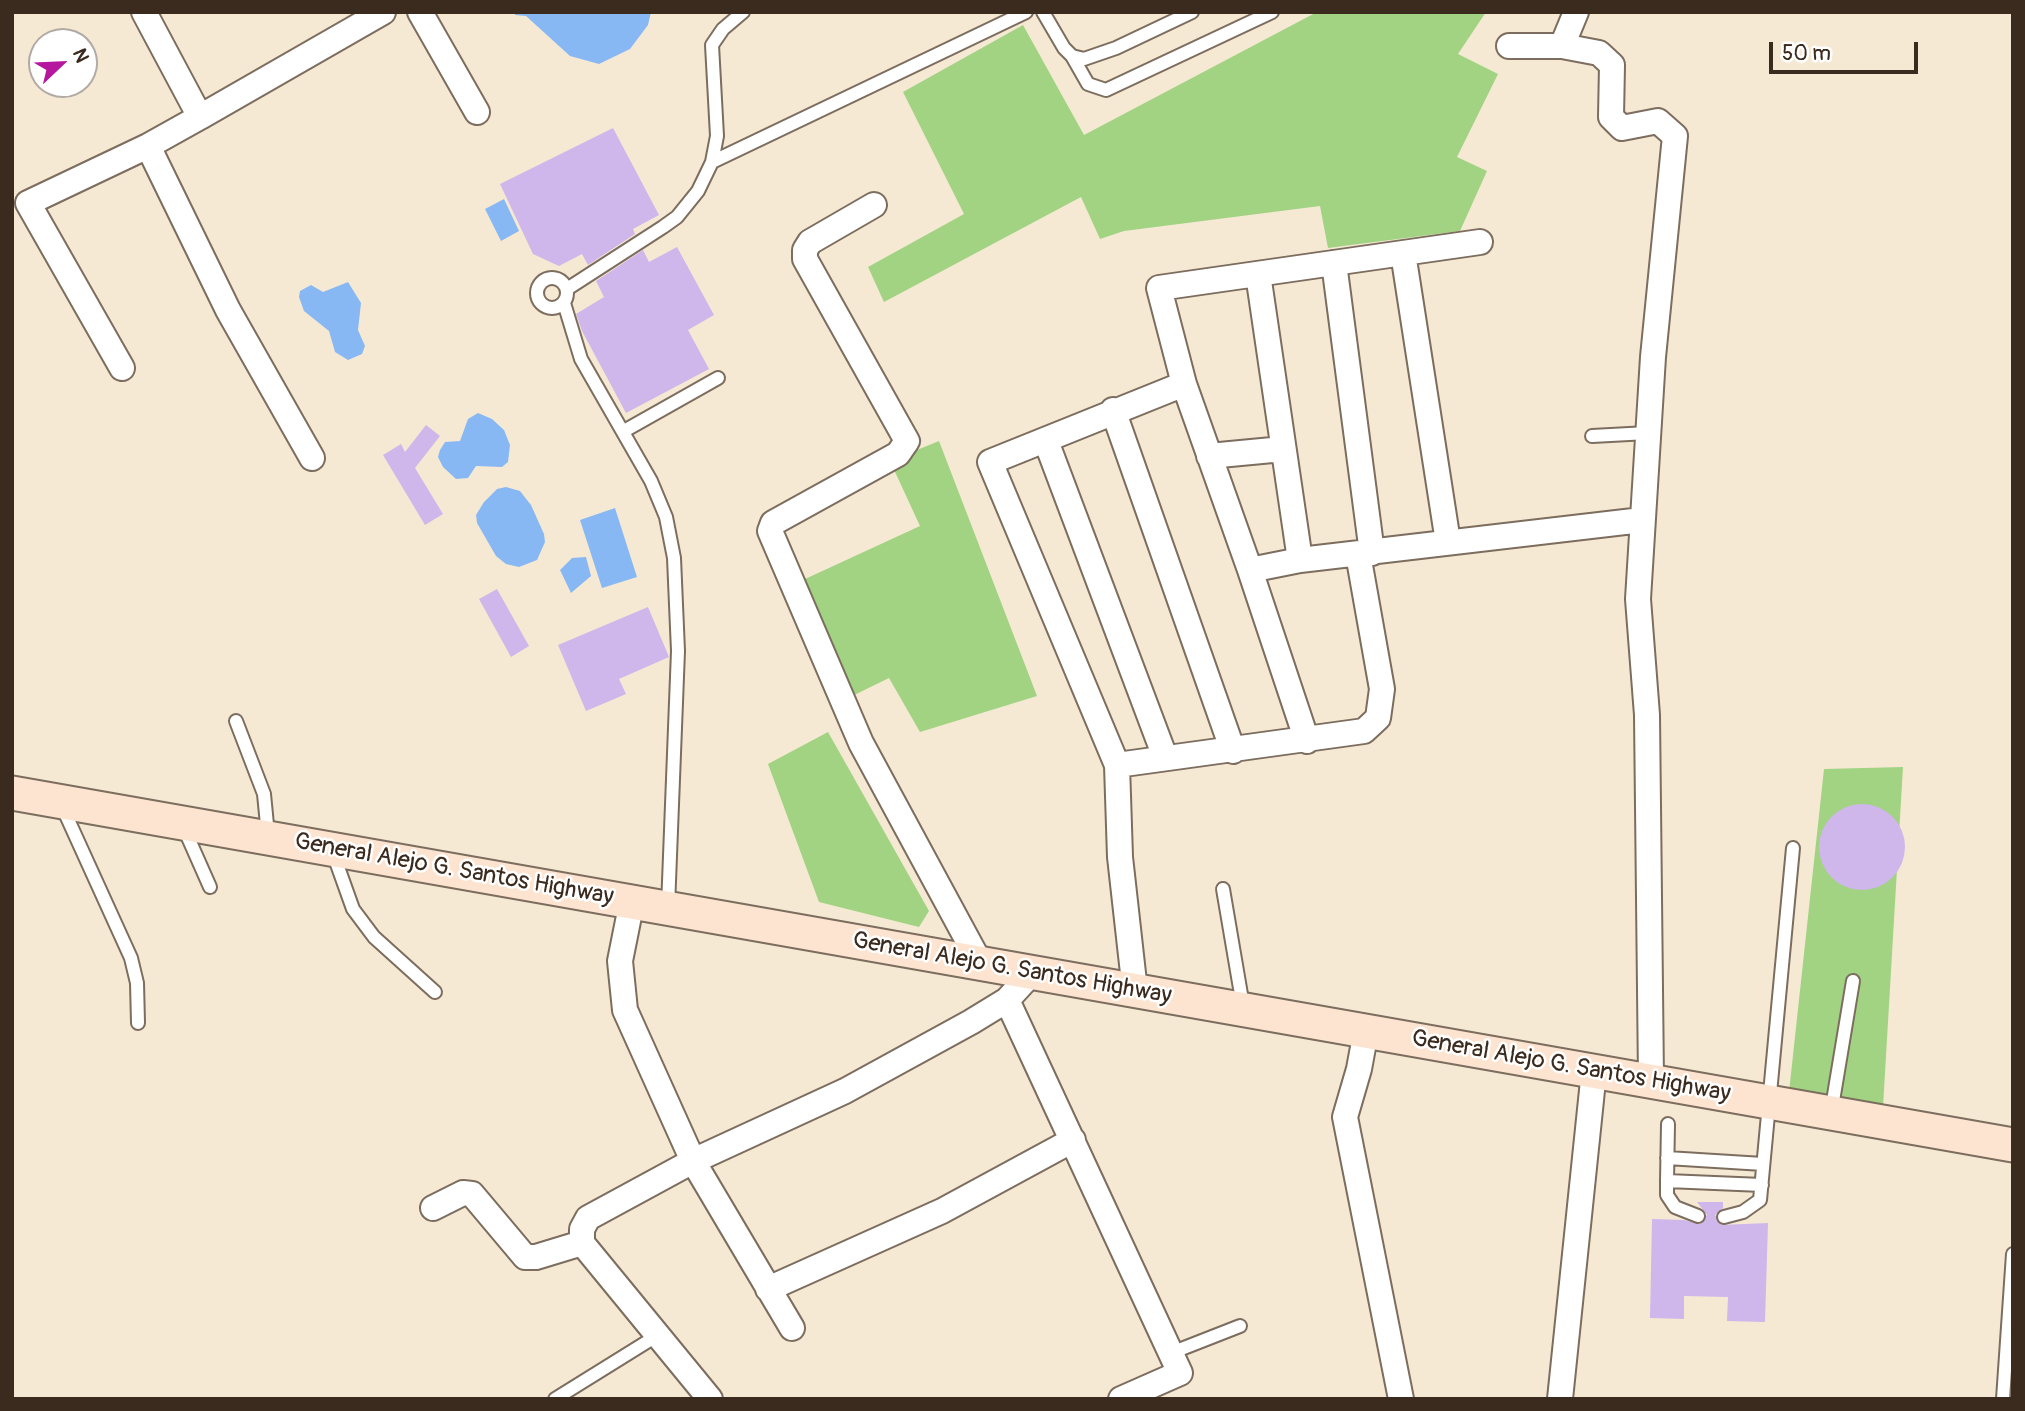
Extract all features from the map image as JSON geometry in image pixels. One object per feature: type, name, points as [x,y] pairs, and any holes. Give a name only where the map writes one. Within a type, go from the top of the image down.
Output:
[{"type":"main road","name":"General Alejo G. Santos Highway","points":[[12,793],[1031,974],[2013,1144]]},
{"type":"street","points":[[144,12],[200,117]]},
{"type":"street","points":[[122,368],[28,203],[148,146],[383,12]]},
{"type":"street","points":[[420,12],[477,112]]},
{"type":"street","points":[[1562,46],[1576,12]]},
{"type":"street","points":[[1509,46],[1562,46],[1599,53],[1612,65],[1611,117],[1622,128],[1658,121],[1675,136],[1648,433],[1637,599],[1647,715],[1651,1080]]},
{"type":"street","points":[[148,146],[228,310],[312,458]]},
{"type":"street","points":[[874,205],[810,242],[805,250],[805,259],[907,442],[898,454],[773,523],[770,531],[861,743],[980,963]]},
{"type":"street","points":[[1307,741],[1184,383],[1158,288],[1480,242]]},
{"type":"street","points":[[1404,253],[1448,542]]},
{"type":"street","points":[[1117,765],[1307,741],[1364,731],[1378,718],[1382,689],[1334,263]]},
{"type":"street","points":[[1258,274],[1300,560]]},
{"type":"street","points":[[1135,991],[1119,857],[1117,765],[990,462],[1184,383]]},
{"type":"street","points":[[1113,410],[1233,751]]},
{"type":"street","points":[[1046,441],[1165,757]]},
{"type":"street","points":[[1209,456],[1283,449]]},
{"type":"street","points":[[1250,570],[1300,560],[1642,520]]},
{"type":"street","points":[[632,901],[620,961],[625,1010],[693,1161],[792,1328]]},
{"type":"street","points":[[710,1399],[582,1242],[582,1229],[588,1218],[693,1161],[845,1091],[1007,1000],[1031,974]]},
{"type":"street","points":[[1007,1000],[1180,1373],[1121,1399]]},
{"type":"street","points":[[1366,1031],[1360,1069],[1346,1117],[1401,1399]]},
{"type":"street","points":[[1560,1399],[1594,1071]]},
{"type":"street","points":[[768,1289],[942,1211],[1073,1140]]},
{"type":"street","points":[[433,1209],[463,1193],[472,1194],[525,1257],[536,1257],[582,1242]]},
{"type":"lane","points":[[567,289],[677,217],[698,191],[712,162],[717,136],[718,101],[711,58],[712,45],[723,29],[743,12]]},
{"type":"lane","points":[[712,162],[1026,12]]},
{"type":"lane","points":[[1044,12],[1088,84],[1105,90],[1272,12]]},
{"type":"lane","points":[[1072,56],[1084,59],[1116,48],[1192,12]]},
{"type":"lane","points":[[564,303],[558,307],[544,306],[537,294],[538,287],[554,278],[567,289],[564,303],[581,359],[651,481],[666,517],[674,558],[678,651],[668,908]]},
{"type":"lane","points":[[624,431],[718,378]]},
{"type":"lane","points":[[1592,436],[1648,433]]},
{"type":"lane","points":[[236,721],[264,794],[268,838]]},
{"type":"lane","points":[[60,801],[131,958],[137,983],[138,1023]]},
{"type":"lane","points":[[182,822],[210,887]]},
{"type":"lane","points":[[1724,1217],[1743,1212],[1760,1200],[1793,848]]},
{"type":"lane","points":[[331,850],[353,909],[374,937],[435,992]]},
{"type":"lane","points":[[1223,889],[1244,1010]]},
{"type":"lane","points":[[1831,1113],[1853,981]]},
{"type":"lane","points":[[1668,1124],[1667,1195],[1675,1207],[1698,1216]]},
{"type":"lane","points":[[1667,1158],[1763,1164]]},
{"type":"lane","points":[[1667,1181],[1762,1185]]},
{"type":"lane","points":[[2003,1399],[2013,1254]]},
{"type":"lane","points":[[1171,1353],[1240,1326]]},
{"type":"lane","points":[[555,1399],[658,1335]]},
{"type":"green space","points":[[1317,12],[1486,12],[1458,54],[1498,74],[1457,157],[1487,171],[1460,231],[1328,248],[1320,206],[1124,231],[1100,239],[1081,197],[884,302],[868,267],[964,214],[903,92],[1023,25],[1084,135]]},
{"type":"green space","points":[[939,441],[1037,696],[920,732],[889,678],[840,702],[792,585],[920,526],[890,461]]},
{"type":"green space","points":[[828,732],[929,911],[919,927],[819,902],[768,764]]},
{"type":"green space","points":[[1903,767],[1883,1107],[1789,1092],[1824,769]]},
{"type":"water","points":[[515,12],[651,12],[648,25],[630,49],[599,64],[570,56],[526,16],[515,15]]},
{"type":"water","points":[[504,199],[519,231],[501,241],[485,209]]},
{"type":"water","points":[[348,282],[361,303],[358,330],[365,346],[362,354],[348,360],[335,352],[329,331],[304,311],[299,297],[300,291],[311,285],[323,292]]},
{"type":"water","points":[[478,413],[492,419],[504,430],[510,445],[508,462],[502,467],[476,466],[468,478],[456,479],[443,467],[438,457],[440,450],[445,442],[460,441],[468,419]]},
{"type":"water","points":[[506,487],[520,491],[531,505],[544,534],[545,542],[537,560],[519,567],[506,564],[496,556],[477,523],[476,515],[484,502],[497,489]]},
{"type":"water","points":[[615,508],[637,577],[602,588],[580,520]]},
{"type":"water","points":[[586,557],[591,576],[571,593],[560,570],[572,558]]},
{"type":"building","points":[[613,128],[659,215],[633,229],[635,234],[588,265],[582,254],[559,266],[533,254],[500,184]]},
{"type":"building","points":[[677,247],[714,315],[688,330],[709,369],[626,413],[582,331],[576,314],[604,297],[596,281],[643,250],[649,262]]},
{"type":"building","points":[[426,425],[440,436],[415,468],[443,514],[425,525],[383,455],[401,444],[405,452]]},
{"type":"building","points":[[497,589],[529,646],[511,657],[479,599]]},
{"type":"building","points":[[648,607],[669,657],[619,679],[626,694],[586,711],[558,645]]},
{"type":"building","points":[[1862,804],[1886,811],[1898,823],[1905,847],[1898,871],[1886,883],[1862,890],[1838,883],[1826,871],[1819,847],[1826,823],[1838,811]]},
{"type":"building","points":[[1697,1202],[1723,1202],[1723,1208],[1715,1215],[1721,1225],[1768,1223],[1765,1322],[1727,1321],[1728,1297],[1684,1296],[1684,1319],[1650,1318],[1652,1219],[1684,1220],[1700,1224],[1707,1215]]}]
